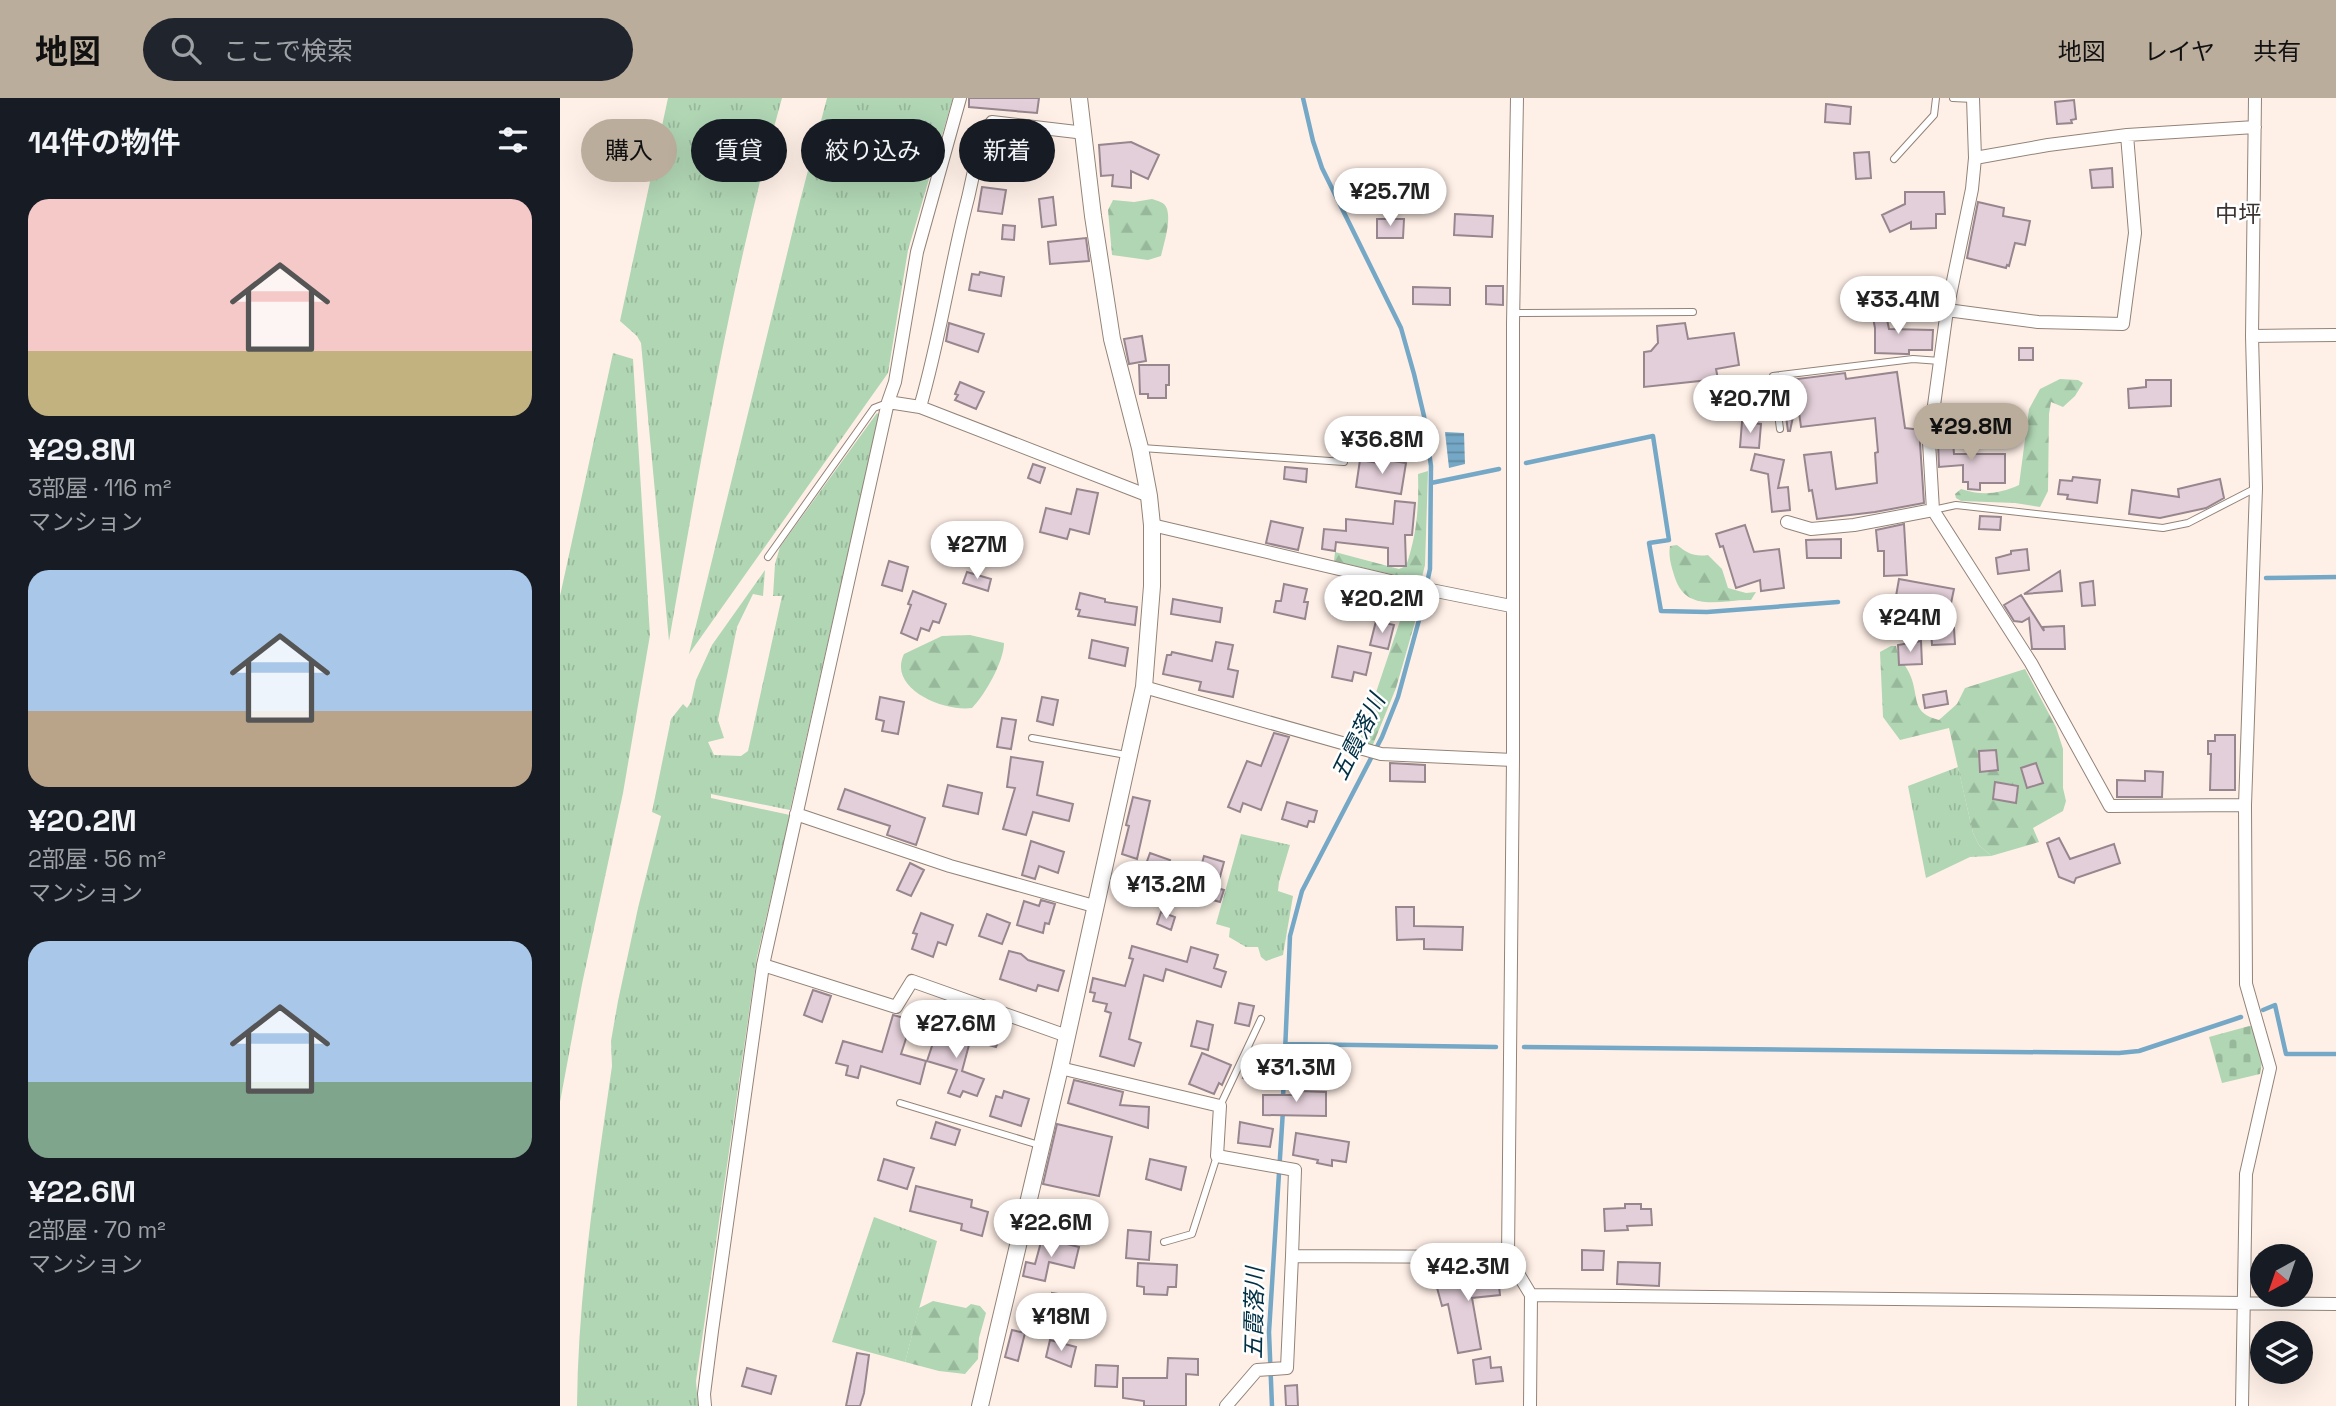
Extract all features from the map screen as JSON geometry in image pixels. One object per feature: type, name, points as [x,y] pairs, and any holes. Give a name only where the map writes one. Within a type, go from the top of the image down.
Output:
[{"type":"street","points":[[705,1406],[704,1394],[712,1331],[763,965],[888,402],[895,382],[917,252],[960,98]]},
{"type":"street","points":[[980,1406],[1060,1068],[1144,687],[1152,586],[1149,496],[1140,448],[1112,338],[1093,216],[1079,98]]},
{"type":"street","points":[[1517,98],[1513,313],[1513,760],[1507,1257],[1531,1295],[1530,1406]]},
{"type":"street","points":[[2242,1406],[2246,1174],[2270,1068],[2246,984],[2245,806],[2256,488],[2252,336],[2255,98]]},
{"type":"street","points":[[1974,99],[1975,158],[1972,189],[1947,310],[1929,442],[1933,510],[2031,663],[2110,806],[2245,806]]},
{"type":"street","points":[[920,407],[931,370],[964,212],[983,137],[992,122],[1085,133]]},
{"type":"street","points":[[1975,158],[2127,135],[2255,127]]},
{"type":"street","points":[[1947,310],[2038,322],[2123,324],[2135,233],[2127,135]]},
{"type":"street","points":[[2252,336],[2336,335]]},
{"type":"street","points":[[888,402],[920,407],[1149,496]]},
{"type":"street","points":[[1787,522],[1811,529],[1854,526],[1933,510]]},
{"type":"street","points":[[1152,525],[1416,587],[1511,606]]},
{"type":"street","points":[[1144,687],[1375,752],[1513,760]]},
{"type":"street","points":[[796,814],[950,866],[1094,906]]},
{"type":"street","points":[[763,965],[896,1007],[912,981],[1067,1036]]},
{"type":"street","points":[[1060,1068],[1220,1106],[1217,1156],[1295,1170],[1287,1368],[1257,1370],[1226,1406]]},
{"type":"street","points":[[1292,1256],[1507,1257]]},
{"type":"street","points":[[1531,1295],[2336,1304]]},
{"type":"lane","points":[[1894,159],[1934,115],[1936,98]]},
{"type":"lane","points":[[1953,98],[1974,99]]},
{"type":"lane","points":[[1513,313],[1693,312]]},
{"type":"lane","points":[[1780,429],[1773,376],[1913,359],[1941,361]]},
{"type":"lane","points":[[768,557],[874,408],[888,402]]},
{"type":"lane","points":[[1140,448],[1344,462]]},
{"type":"lane","points":[[1933,510],[1956,505],[2163,528],[2188,523],[2256,488]]},
{"type":"lane","points":[[1032,738],[1128,756]]},
{"type":"lane","points":[[1220,1106],[1261,1020]]},
{"type":"lane","points":[[900,1103],[1041,1146]]},
{"type":"lane","points":[[1164,1242],[1192,1234],[1217,1156]]},
{"type":"green space","points":[[668,98],[782,98],[776,119],[691,119],[691,182],[760,182],[706,436],[669,641],[641,343],[620,321],[650,182],[677,182],[677,119],[663,119]]},
{"type":"green space","points":[[827,98],[953,98],[945,125],[945,119],[821,119]]},
{"type":"green space","points":[[805,182],[928,182],[908,250],[888,373],[689,654]]},
{"type":"green space","points":[[1152,199],[1165,205],[1168,214],[1161,256],[1148,260],[1112,255],[1108,210],[1113,200],[1134,202]]},
{"type":"green space","points":[[613,353],[633,359],[650,635],[623,793],[560,1102],[560,596]]},
{"type":"green space","points":[[2060,379],[2083,383],[2075,396],[2063,407],[2051,402],[2048,491],[2040,507],[1961,501],[1956,498],[1955,494],[1961,489],[1990,493],[2019,485],[2029,409],[2040,389]]},
{"type":"green space","points":[[877,413],[879,415],[790,810],[711,794],[711,798],[790,815],[757,957],[696,1381],[698,1406],[577,1406],[584,1278],[612,1066],[611,1041],[638,908],[661,816],[652,812],[671,719],[683,704],[687,708],[691,702],[696,680],[712,645],[765,570],[763,596],[753,594],[737,627],[718,720],[724,738],[708,742],[714,755],[741,756],[748,751],[782,596],[773,596],[775,564],[780,547]]},
{"type":"green space","points":[[1428,471],[1425,565],[1421,581],[1334,561],[1335,552],[1399,569],[1406,566],[1416,520],[1418,474]]},
{"type":"green space","points":[[1677,545],[1691,554],[1708,555],[1722,569],[1728,588],[1746,593],[1756,592],[1751,600],[1707,602],[1688,596],[1675,578],[1671,562],[1670,546]]},
{"type":"green space","points":[[1405,606],[1419,608],[1396,688],[1372,747],[1359,743]]},
{"type":"green space","points":[[970,635],[1004,643],[993,677],[972,708],[934,702],[911,688],[901,667],[904,654],[942,636]]},
{"type":"green space","points":[[1896,646],[1909,673],[1920,709],[1939,720],[1957,704],[1965,688],[2025,669],[2056,727],[2063,749],[2063,788],[2066,801],[2063,811],[2033,828],[2039,842],[1991,856],[1979,845],[1973,833],[1949,728],[1900,740],[1883,717],[1880,652]]},
{"type":"green space","points":[[1958,767],[1973,833],[1979,845],[1991,856],[1970,857],[1926,878],[1908,786]]},
{"type":"green space","points":[[1241,834],[1290,845],[1278,891],[1293,896],[1283,955],[1266,961],[1261,957],[1258,947],[1246,947],[1229,937],[1230,928],[1216,924]]},
{"type":"green space","points":[[2253,1025],[2262,1062],[2260,1074],[2222,1083],[2209,1037]]},
{"type":"green space","points":[[874,1217],[937,1241],[905,1362],[832,1342]]},
{"type":"green space","points":[[933,1301],[966,1308],[971,1304],[980,1306],[986,1313],[979,1338],[978,1359],[965,1374],[939,1371],[905,1362],[919,1308]]},
{"type":"water","points":[[1445,432],[1464,433],[1465,464],[1449,468]]},
{"type":"building","points":[[969,98],[1039,98],[1037,113],[969,107]]},
{"type":"building","points":[[2074,100],[2076,119],[2071,120],[2072,123],[2057,124],[2055,102]]},
{"type":"building","points":[[1826,104],[1851,107],[1850,124],[1825,122]]},
{"type":"building","points":[[1131,142],[1159,155],[1148,179],[1131,171],[1131,188],[1112,186],[1113,175],[1101,176],[1099,145]]},
{"type":"building","points":[[1869,152],[1871,178],[1856,179],[1854,153]]},
{"type":"building","points":[[2112,168],[2113,187],[2092,188],[2090,170]]},
{"type":"building","points":[[982,187],[1006,190],[1002,214],[978,211]]},
{"type":"building","points":[[1905,192],[1944,192],[1945,214],[1936,214],[1936,228],[1911,229],[1911,222],[1890,232],[1882,215],[1905,204]]},
{"type":"building","points":[[1053,197],[1056,225],[1042,227],[1039,199]]},
{"type":"building","points":[[1978,202],[2004,208],[2003,216],[2030,221],[2025,245],[2015,243],[2009,266],[2006,268],[1967,258]]},
{"type":"building","points":[[1455,214],[1493,216],[1492,237],[1454,235]]},
{"type":"building","points":[[1377,219],[1404,219],[1403,238],[1377,238]]},
{"type":"building","points":[[1003,225],[1015,226],[1014,240],[1002,239]]},
{"type":"building","points":[[1086,238],[1089,261],[1050,264],[1048,242]]},
{"type":"building","points":[[980,272],[1004,277],[1001,296],[969,290],[972,274],[979,275]]},
{"type":"building","points":[[1486,286],[1503,286],[1503,305],[1486,304]]},
{"type":"building","points":[[1413,287],[1450,288],[1450,305],[1413,304]]},
{"type":"building","points":[[1884,305],[1889,329],[1933,330],[1932,350],[1909,350],[1909,354],[1875,353],[1875,328],[1871,307]]},
{"type":"building","points":[[949,323],[984,334],[978,352],[946,341]]},
{"type":"building","points":[[1685,323],[1688,339],[1734,333],[1739,365],[1716,369],[1718,379],[1644,387],[1644,352],[1651,351],[1658,343],[1657,326]]},
{"type":"building","points":[[1142,336],[1146,361],[1129,364],[1124,339]]},
{"type":"building","points":[[2019,348],[2033,348],[2033,360],[2019,360]]},
{"type":"building","points":[[1139,365],[1169,365],[1166,398],[1148,398],[1148,394],[1140,394]]},
{"type":"building","points":[[1897,372],[1905,428],[1922,430],[1920,443],[1924,503],[1817,519],[1812,490],[1809,491],[1804,455],[1831,452],[1836,489],[1877,483],[1875,418],[1801,427],[1797,398],[1788,431],[1781,381],[1845,373],[1846,379]]},
{"type":"building","points":[[2146,380],[2171,380],[2171,406],[2129,408],[2128,389],[2146,387]]},
{"type":"building","points":[[960,382],[984,392],[976,409],[955,400]]},
{"type":"building","points":[[1945,404],[1960,406],[1957,426],[1942,424]]},
{"type":"building","points":[[1999,420],[2017,421],[2017,440],[1999,440]]},
{"type":"building","points":[[1742,422],[1761,424],[1759,448],[1740,447]]},
{"type":"building","points":[[1952,428],[1954,454],[2005,454],[2005,483],[1980,483],[1980,490],[1968,489],[1968,482],[1963,482],[1963,465],[1939,467],[1940,429]]},
{"type":"building","points":[[1755,454],[1784,460],[1778,488],[1788,487],[1790,510],[1772,512],[1768,474],[1751,470]]},
{"type":"building","points":[[1380,459],[1406,463],[1401,494],[1356,487],[1360,460],[1379,463]]},
{"type":"building","points":[[1033,464],[1045,468],[1040,483],[1028,478]]},
{"type":"building","points":[[1285,467],[1307,469],[1306,482],[1284,479]]},
{"type":"building","points":[[2073,477],[2100,480],[2097,503],[2067,499],[2068,495],[2058,494],[2060,480],[2072,481]]},
{"type":"building","points":[[2220,479],[2224,498],[2206,508],[2160,518],[2129,514],[2132,490],[2179,497],[2178,489]]},
{"type":"building","points":[[1077,489],[1098,493],[1089,534],[1070,529],[1067,539],[1040,532],[1046,508],[1071,514]]},
{"type":"building","points":[[1395,501],[1415,503],[1412,535],[1405,535],[1406,566],[1388,566],[1388,548],[1336,542],[1335,551],[1322,549],[1324,529],[1346,531],[1346,519],[1393,524]]},
{"type":"building","points":[[1980,516],[2001,517],[2000,530],[1979,529]]},
{"type":"building","points":[[1271,521],[1303,528],[1298,550],[1266,543]]},
{"type":"building","points":[[1904,524],[1907,575],[1884,576],[1884,551],[1878,551],[1876,530]]},
{"type":"building","points":[[1745,525],[1754,552],[1779,549],[1784,588],[1761,591],[1760,580],[1736,588],[1723,546],[1720,547],[1716,534]]},
{"type":"building","points":[[1841,539],[1841,558],[1807,558],[1806,540]]},
{"type":"building","points":[[2027,549],[2029,570],[1998,574],[1996,558],[2011,554],[2011,551]]},
{"type":"building","points":[[889,561],[908,567],[902,591],[882,585]]},
{"type":"building","points":[[2060,571],[2062,591],[2024,594]]},
{"type":"building","points":[[967,572],[991,579],[988,591],[963,583]]},
{"type":"building","points":[[1899,579],[1954,589],[1950,608],[1896,596]]},
{"type":"building","points":[[2093,581],[2095,605],[2082,606],[2080,583]]},
{"type":"building","points":[[1284,584],[1307,589],[1304,602],[1308,602],[1305,619],[1274,612],[1276,601],[1281,601]]},
{"type":"building","points":[[913,591],[946,604],[939,623],[933,621],[929,631],[921,628],[917,640],[901,633]]},
{"type":"building","points":[[1080,593],[1105,599],[1105,602],[1137,607],[1135,625],[1078,616],[1080,610],[1076,609]]},
{"type":"building","points":[[2021,595],[2044,631],[2043,627],[2064,626],[2065,649],[2032,649],[2029,618],[2022,622],[2014,621],[2004,605]]},
{"type":"building","points":[[1173,599],[1222,608],[1220,622],[1171,614]]},
{"type":"building","points":[[1343,600],[1355,602],[1352,617],[1340,614]]},
{"type":"building","points":[[1376,621],[1394,625],[1388,649],[1370,645]]},
{"type":"building","points":[[1954,628],[1955,644],[1932,645],[1931,630]]},
{"type":"building","points":[[1092,640],[1128,648],[1125,666],[1089,658]]},
{"type":"building","points":[[1921,641],[1922,664],[1899,665],[1898,645]]},
{"type":"building","points":[[1216,642],[1233,645],[1228,669],[1238,671],[1233,697],[1199,690],[1201,682],[1163,674],[1167,655],[1172,652],[1212,661]]},
{"type":"building","points":[[1338,646],[1371,653],[1366,675],[1354,672],[1352,681],[1332,677]]},
{"type":"building","points":[[1946,691],[1948,704],[1925,708],[1923,695]]},
{"type":"building","points":[[880,697],[904,702],[898,734],[882,731],[884,721],[876,719]]},
{"type":"building","points":[[1042,697],[1058,700],[1053,725],[1037,721]]},
{"type":"building","points":[[1002,718],[1016,720],[1011,749],[997,747]]},
{"type":"building","points":[[1274,733],[1289,737],[1261,810],[1243,803],[1240,812],[1228,807],[1247,761],[1261,766]]},
{"type":"building","points":[[2215,735],[2235,735],[2235,790],[2210,790],[2211,754],[2208,754],[2208,741],[2215,741]]},
{"type":"building","points":[[1996,750],[1998,770],[1980,772],[1979,751]]},
{"type":"building","points":[[1011,757],[1043,762],[1037,795],[1073,804],[1069,821],[1033,812],[1026,835],[1003,829],[1015,788],[1007,787]]},
{"type":"building","points":[[1390,763],[1425,765],[1425,782],[1390,781]]},
{"type":"building","points":[[2036,763],[2043,783],[2027,788],[2021,768]]},
{"type":"building","points":[[2145,771],[2163,772],[2162,797],[2117,797],[2117,780],[2145,781]]},
{"type":"building","points":[[1995,782],[2018,786],[2016,803],[1993,799]]},
{"type":"building","points":[[948,785],[982,793],[978,814],[943,806]]},
{"type":"building","points":[[845,789],[925,818],[916,845],[887,835],[890,826],[838,809]]},
{"type":"building","points":[[1133,797],[1150,801],[1137,859],[1122,854]]},
{"type":"building","points":[[1287,802],[1317,811],[1314,822],[1309,821],[1307,827],[1282,819]]},
{"type":"building","points":[[2059,838],[2070,859],[2114,844],[2120,863],[2076,878],[2074,883],[2059,877],[2047,843]]},
{"type":"building","points":[[1031,841],[1064,852],[1058,873],[1039,866],[1035,879],[1022,875]]},
{"type":"building","points":[[1150,853],[1199,874],[1204,856],[1224,862],[1217,888],[1224,890],[1220,902],[1184,892],[1183,894],[1141,878]]},
{"type":"building","points":[[910,863],[924,870],[911,896],[897,890]]},
{"type":"building","points":[[1041,900],[1055,904],[1049,924],[1045,923],[1043,933],[1017,925],[1024,901],[1039,906]]},
{"type":"building","points":[[1396,907],[1414,907],[1414,926],[1463,927],[1462,950],[1424,949],[1424,939],[1397,940]]},
{"type":"building","points":[[1161,912],[1175,917],[1171,930],[1157,924]]},
{"type":"building","points":[[921,913],[953,925],[946,945],[938,942],[933,957],[912,949],[917,934],[913,933]]},
{"type":"building","points":[[987,914],[1010,923],[1002,944],[979,936]]},
{"type":"building","points":[[1132,946],[1187,962],[1191,947],[1218,955],[1214,968],[1226,972],[1221,987],[1166,969],[1163,981],[1144,975],[1129,1039],[1141,1043],[1134,1066],[1100,1056],[1111,1013],[1105,1011],[1107,1004],[1093,1001],[1095,993],[1090,992],[1093,978],[1125,986],[1133,959],[1129,958]]},
{"type":"building","points":[[1009,951],[1064,971],[1058,991],[1038,985],[1036,991],[1000,979]]},
{"type":"building","points":[[813,990],[831,996],[822,1022],[804,1015]]},
{"type":"building","points":[[1239,1003],[1254,1006],[1249,1026],[1235,1023]]},
{"type":"building","points":[[893,1015],[912,1020],[901,1054],[926,1061],[920,1084],[861,1066],[858,1078],[846,1075],[848,1066],[836,1063],[843,1041],[882,1052]]},
{"type":"building","points":[[984,1021],[1004,1027],[996,1047],[978,1042]]},
{"type":"building","points":[[1197,1021],[1213,1025],[1208,1050],[1191,1046]]},
{"type":"building","points":[[960,1026],[973,1030],[962,1071],[984,1079],[977,1096],[963,1091],[960,1097],[948,1093],[957,1070],[927,1061],[933,1043],[937,1044],[942,1027],[958,1032]]},
{"type":"building","points":[[1202,1053],[1231,1065],[1222,1085],[1219,1083],[1214,1094],[1189,1084]]},
{"type":"building","points":[[1252,1057],[1274,1067],[1265,1088],[1243,1078]]},
{"type":"building","points":[[1074,1080],[1123,1092],[1120,1105],[1149,1107],[1148,1128],[1068,1103]]},
{"type":"building","points":[[1004,1091],[1029,1099],[1021,1126],[990,1116],[996,1096],[1002,1098]]},
{"type":"building","points":[[1298,1091],[1326,1092],[1326,1116],[1263,1115],[1263,1095],[1298,1095]]},
{"type":"building","points":[[936,1122],[960,1130],[955,1145],[931,1138]]},
{"type":"building","points":[[1240,1122],[1273,1129],[1270,1147],[1238,1143]]},
{"type":"building","points":[[1057,1124],[1112,1137],[1099,1196],[1043,1184]]},
{"type":"building","points":[[1296,1133],[1349,1142],[1346,1162],[1332,1160],[1332,1166],[1293,1155]]},
{"type":"building","points":[[884,1159],[914,1168],[907,1189],[878,1180]]},
{"type":"building","points":[[1150,1159],[1186,1167],[1181,1190],[1146,1179]]},
{"type":"building","points":[[916,1186],[972,1200],[971,1207],[988,1212],[982,1236],[961,1230],[962,1224],[910,1211]]},
{"type":"building","points":[[1625,1204],[1641,1204],[1641,1209],[1651,1209],[1652,1225],[1627,1226],[1628,1230],[1605,1231],[1604,1209],[1625,1208]]},
{"type":"building","points":[[1128,1230],[1151,1232],[1149,1260],[1126,1258]]},
{"type":"building","points":[[1051,1240],[1079,1247],[1074,1268],[1049,1262],[1045,1281],[1023,1276],[1026,1262],[1035,1264],[1041,1242],[1050,1244]]},
{"type":"building","points":[[1582,1250],[1604,1251],[1603,1270],[1582,1270]]},
{"type":"building","points":[[1618,1262],[1660,1263],[1659,1286],[1617,1284]]},
{"type":"building","points":[[1138,1263],[1177,1265],[1176,1287],[1168,1287],[1167,1295],[1144,1294],[1144,1287],[1137,1286]]},
{"type":"building","points":[[1497,1266],[1500,1295],[1472,1298],[1481,1349],[1458,1353],[1448,1304],[1442,1306],[1436,1284],[1463,1279],[1462,1269]]},
{"type":"building","points":[[1052,1293],[1071,1296],[1069,1313],[1049,1310]]},
{"type":"building","points":[[1012,1330],[1025,1333],[1018,1361],[1005,1357]]},
{"type":"building","points":[[1050,1340],[1076,1347],[1071,1367],[1046,1357]]},
{"type":"building","points":[[857,1353],[869,1355],[864,1393],[860,1406],[846,1406]]},
{"type":"building","points":[[1490,1357],[1491,1368],[1501,1367],[1503,1381],[1476,1384],[1473,1360]]},
{"type":"building","points":[[1168,1358],[1198,1359],[1198,1375],[1186,1374],[1186,1406],[1144,1406],[1144,1401],[1123,1398],[1123,1378],[1167,1378]]},
{"type":"building","points":[[1096,1365],[1118,1366],[1117,1387],[1095,1386]]},
{"type":"building","points":[[747,1368],[776,1376],[771,1394],[742,1386]]},
{"type":"building","points":[[1297,1385],[1298,1406],[1286,1406],[1285,1386]]},
{"type":"waterway","name":"五霞落川","points":[[1283,1098],[1290,936],[1302,891],[1382,737],[1398,697],[1430,569],[1431,466],[1424,416],[1414,374],[1401,328],[1322,168],[1303,98]]},
{"type":"waterway","points":[[1526,463],[1653,436],[1669,540],[1649,543],[1661,611],[1707,612],[1838,602]]},
{"type":"waterway","points":[[1431,483],[1499,469]]},
{"type":"waterway","points":[[2266,578],[2336,577]]},
{"type":"waterway","points":[[2263,1010],[2275,1005],[2286,1054],[2336,1054]]},
{"type":"waterway","points":[[1524,1047],[2119,1053],[2139,1051],[2241,1017]]},
{"type":"waterway","points":[[1286,1044],[1496,1047]]},
{"type":"waterway","name":"五霞落川","points":[[1272,1406],[1269,1332],[1283,1110]]},
{"type":"district","name":"中坪","points":[[2238,214]]}]
